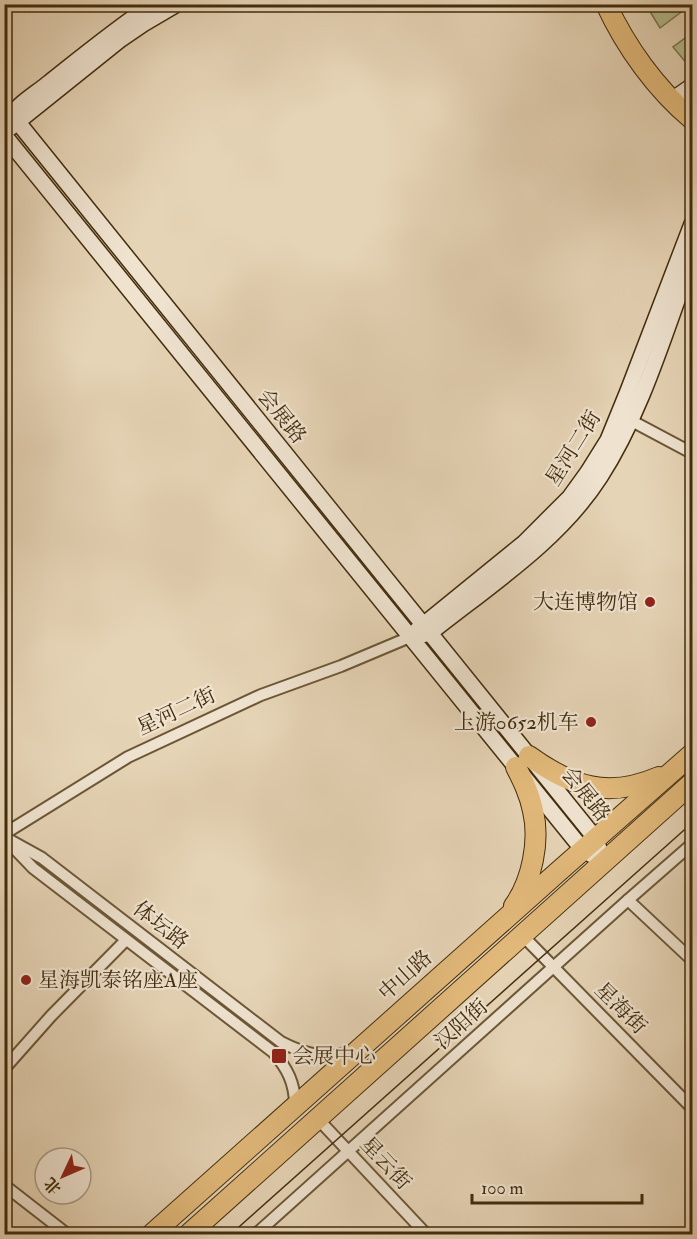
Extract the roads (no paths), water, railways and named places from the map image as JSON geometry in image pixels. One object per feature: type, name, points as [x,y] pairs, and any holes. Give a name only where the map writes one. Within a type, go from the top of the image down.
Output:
[{"type":"highway","points":[[616,7],[637,58],[685,95],[693,119]]},
{"type":"highway","name":"中山路","points":[[152,1234],[693,754]]},
{"type":"highway","points":[[522,761],[585,786],[606,790],[648,782],[670,773]]},
{"type":"highway","points":[[504,920],[528,878],[534,855],[534,812],[526,788],[522,761]]},
{"type":"highway","points":[[189,1234],[603,862],[690,790]]},
{"type":"main road","points":[[8,123],[113,32],[153,4]]},
{"type":"main road","points":[[8,123],[121,39],[177,4]]},
{"type":"main road","name":"会展路","points":[[8,123],[426,628],[522,761],[603,862]]},
{"type":"main road","name":"会展路","points":[[8,123],[410,637],[522,761]]},
{"type":"main road","name":"星河二街","points":[[426,628],[524,543],[570,497],[588,472],[608,440],[632,384],[693,224]]},
{"type":"main road","name":"星河二街","points":[[410,637],[426,628],[554,532],[600,478],[630,420],[693,259]]},
{"type":"street","points":[[630,420],[693,453]]},
{"type":"street","name":"星河二街","points":[[4,836],[128,757],[261,695],[341,666],[410,637]]},
{"type":"street","name":"体坛路","points":[[4,836],[42,858],[281,1042],[296,1050],[319,1056],[343,1054],[360,1048]]},
{"type":"street","name":"体坛路","points":[[4,836],[33,868],[273,1052],[292,1078],[295,1105]]},
{"type":"street","name":"汉阳街","points":[[256,1234],[693,844]]},
{"type":"street","points":[[628,900],[693,960]]},
{"type":"street","name":"星海街","points":[[522,935],[693,1108]]},
{"type":"street","points":[[4,1069],[51,1016],[124,942]]},
{"type":"street","name":"星云街","points":[[318,1119],[426,1234]]},
{"type":"street","points":[[4,1185],[67,1234]]},
{"type":"tram line","points":[[231,1234],[692,823]]},
{"type":"place","name":"大连博物馆","points":[[650,602]]},
{"type":"place","name":"上游0652机车","points":[[591,722]]},
{"type":"place","name":"星海凯泰铭座A座","points":[[26,980]]},
{"type":"place","name":"会展中心","points":[[279,1056]]}]
